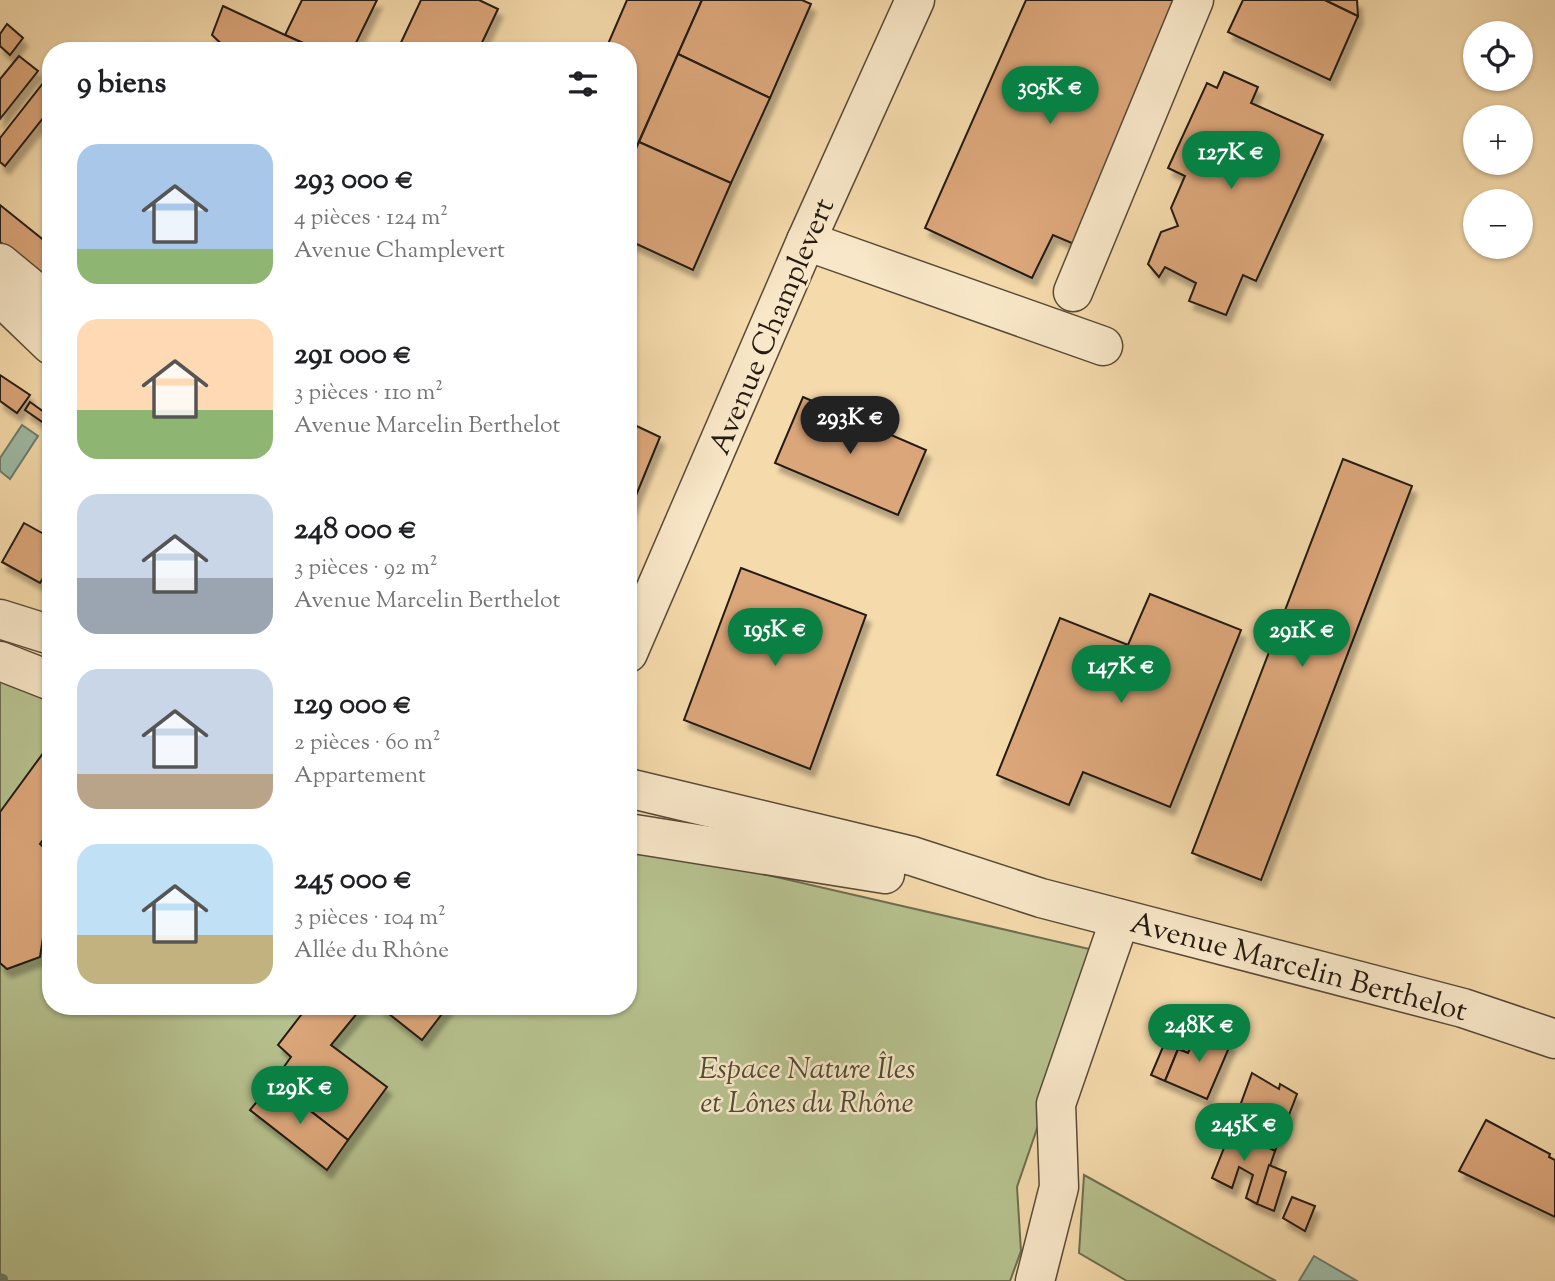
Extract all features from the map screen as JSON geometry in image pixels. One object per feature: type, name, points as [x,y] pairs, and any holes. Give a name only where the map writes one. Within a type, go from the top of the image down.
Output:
[{"type":"street","name":"Avenue Champlevert","points":[[637,632],[806,241],[915,0]]},
{"type":"street","points":[[1073,292],[1194,0]]},
{"type":"street","points":[[806,241],[1103,346]]},
{"type":"street","points":[[0,263],[42,298]]},
{"type":"street","points":[[0,296],[42,336]]},
{"type":"street","points":[[0,620],[42,632]]},
{"type":"street","points":[[0,661],[42,677]]},
{"type":"street","name":"Avenue Marcelin Berthelot","points":[[637,790],[912,856],[1041,898],[1463,1008],[1555,1039]]},
{"type":"street","name":"Avenue Marcelin Berthelot","points":[[637,834],[1041,898]]},
{"type":"street","points":[[1035,1281],[1059,1187],[1056,1104],[1120,919]]},
{"type":"green space","name":"Espace Nature Îles et Lônes du Rhône","points":[[0,674],[42,692],[42,1015],[637,1015],[637,845],[1098,951],[1017,1187],[1021,1251],[1010,1281],[0,1281]]},
{"type":"green space","points":[[1084,1175],[1276,1281],[1127,1281],[1079,1253]]},
{"type":"shaded area","points":[[22,425],[38,436],[10,479],[0,471],[0,458]]},
{"type":"shaded area","points":[[1314,1256],[1357,1281],[1299,1281]]},
{"type":"building","points":[[302,0],[377,0],[356,42],[301,42],[285,35]]},
{"type":"building","points":[[421,0],[479,0],[498,9],[482,42],[401,42]]},
{"type":"building","points":[[627,0],[702,0],[637,146],[637,42],[609,42]]},
{"type":"building","points":[[702,0],[802,0],[811,4],[770,98],[678,54]]},
{"type":"building","points":[[1026,0],[1182,0],[1074,244],[1053,235],[1032,278],[925,228]]},
{"type":"building","points":[[1243,0],[1325,0],[1358,16],[1330,80],[1228,32]]},
{"type":"building","points":[[1325,0],[1357,0],[1358,16]]},
{"type":"building","points":[[223,6],[301,42],[219,42],[212,35]]},
{"type":"building","points":[[7,24],[23,38],[10,55],[0,46],[0,34]]},
{"type":"building","points":[[678,54],[770,98],[731,183],[639,142]]},
{"type":"building","points":[[19,56],[38,71],[0,119],[0,79]]},
{"type":"building","points":[[1224,72],[1258,87],[1251,103],[1323,135],[1256,281],[1243,275],[1226,315],[1189,301],[1196,283],[1165,267],[1159,277],[1148,264],[1161,232],[1178,226],[1171,208],[1185,176],[1168,168],[1207,83],[1217,88]]},
{"type":"building","points":[[42,84],[42,119],[5,166],[0,162],[0,138]]},
{"type":"building","points":[[639,142],[731,183],[693,270],[637,244]]},
{"type":"building","points":[[0,205],[42,239],[42,277],[0,242]]},
{"type":"building","points":[[0,375],[30,395],[17,413],[0,401]]},
{"type":"building","points":[[803,397],[926,450],[898,515],[775,463]]},
{"type":"building","points":[[30,402],[42,411],[42,422],[25,410]]},
{"type":"building","points":[[637,426],[660,437],[637,493]]},
{"type":"building","points":[[1343,459],[1412,486],[1261,880],[1192,853]]},
{"type":"building","points":[[24,523],[42,533],[40,583],[2,562]]},
{"type":"building","points":[[741,568],[866,615],[810,769],[684,720]]},
{"type":"building","points":[[1150,594],[1241,630],[1170,807],[1083,772],[1069,805],[997,775],[1060,618],[1128,645]]},
{"type":"building","points":[[42,755],[40,957],[7,969],[0,963],[0,812]]},
{"type":"building","points":[[301,1015],[356,1015],[331,1045],[387,1087],[348,1140],[273,1082],[291,1057],[278,1045]]},
{"type":"building","points":[[390,1015],[441,1015],[422,1040]]},
{"type":"building","points":[[1189,1025],[1199,1029],[1188,1053],[1178,1049],[1165,1081],[1151,1075],[1171,1028],[1185,1034]]},
{"type":"building","points":[[1199,1029],[1231,1043],[1207,1099],[1165,1081],[1178,1049],[1188,1053]]},
{"type":"building","points":[[1252,1073],[1279,1089],[1280,1084],[1297,1094],[1275,1151],[1232,1128]]},
{"type":"building","points":[[273,1082],[348,1140],[327,1170],[250,1110]]},
{"type":"building","points":[[1486,1120],[1550,1154],[1549,1157],[1555,1160],[1555,1217],[1459,1171]]},
{"type":"building","points":[[1232,1128],[1275,1151],[1257,1204],[1246,1198],[1253,1175],[1239,1167],[1232,1188],[1212,1178]]},
{"type":"building","points":[[1269,1165],[1286,1172],[1274,1211],[1257,1204]]},
{"type":"building","points":[[1292,1197],[1315,1206],[1305,1231],[1283,1218]]}]
